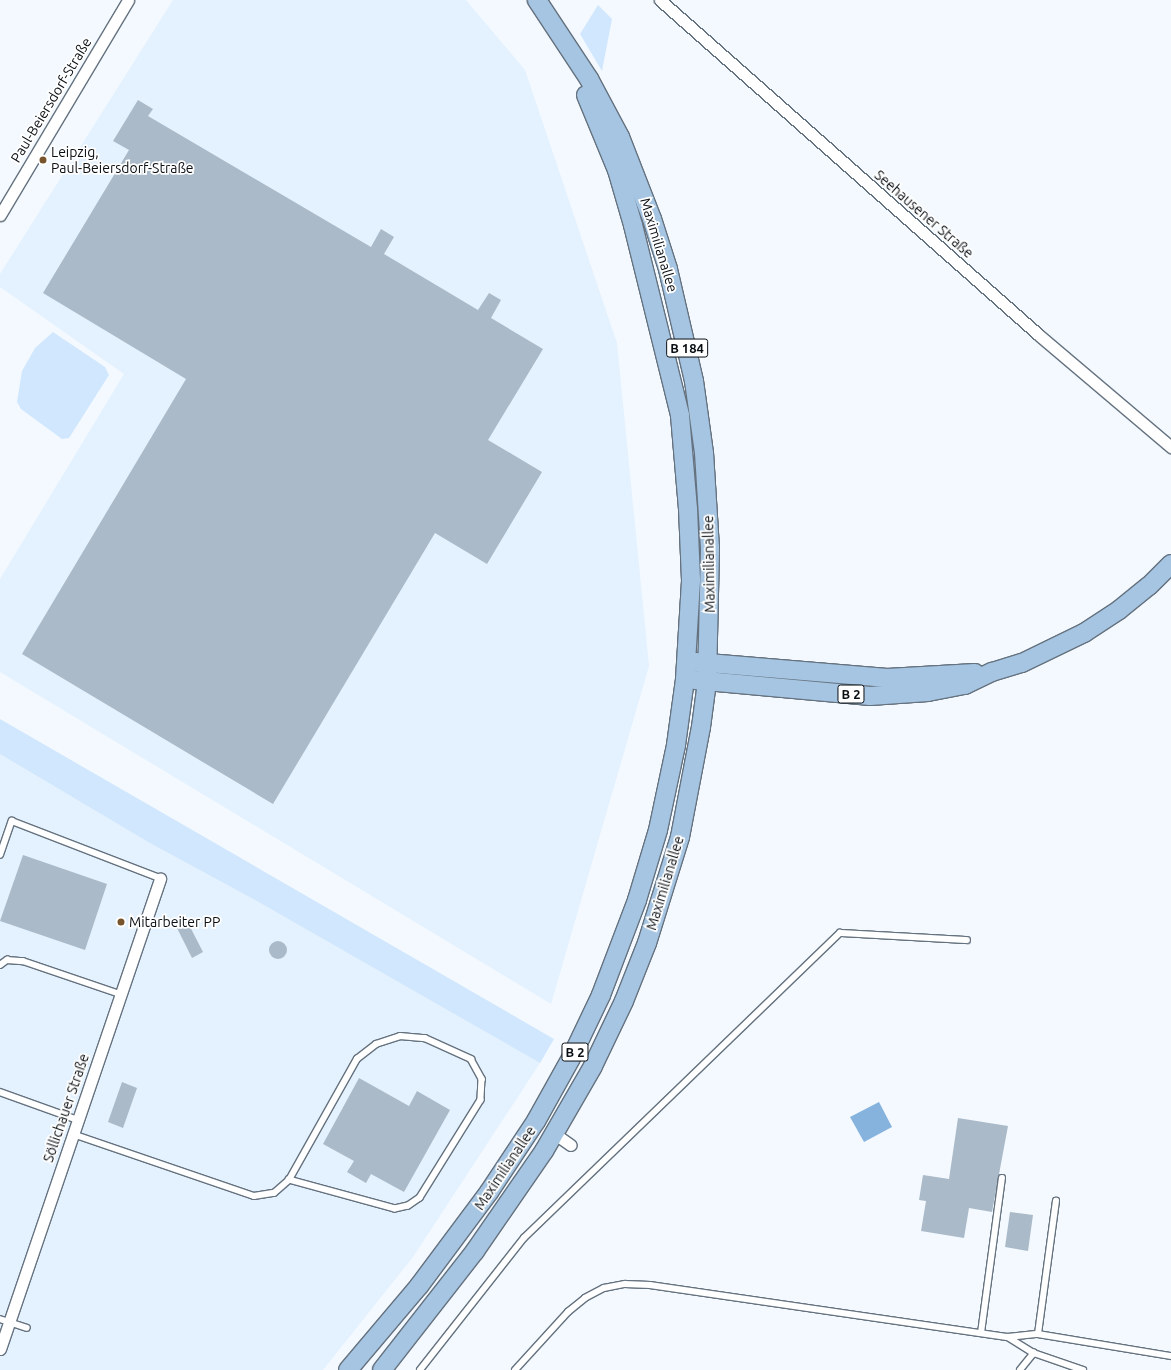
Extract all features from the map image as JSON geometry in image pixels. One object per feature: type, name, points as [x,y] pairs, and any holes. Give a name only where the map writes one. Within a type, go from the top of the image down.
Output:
[{"type":"main road","name":"Maximilianallee","points":[[382,1370],[509,1204],[555,1134],[593,1066],[624,1001],[658,909],[687,804],[707,682],[708,500],[699,418],[684,335],[668,269],[632,165],[608,112],[537,0]]},
{"type":"main road","name":"B 184","points":[[572,54],[580,82],[619,177],[648,278],[676,391],[688,509],[691,580],[686,670]]},
{"type":"main road","name":"B 2","points":[[686,670],[707,682],[885,696],[928,692],[965,685],[992,672],[1022,663],[1084,633],[1120,610],[1149,586],[1171,564]]},
{"type":"main road","name":"B 2","points":[[686,670],[708,663],[887,678],[992,672]]},
{"type":"main road","name":"Maximilianallee","points":[[348,1370],[419,1286],[489,1192],[536,1121],[589,1022],[623,942],[648,869],[666,795],[686,670]]},
{"type":"street","name":"Paul-Beiersdorf-Straße","points":[[0,215],[128,0]]},
{"type":"street","name":"Seehausener Straße","points":[[660,0],[1034,331],[1171,447]]},
{"type":"street","name":"Söllichauer Straße","points":[[0,1348],[5,1320],[78,1120],[160,878]]},
{"type":"street","name":"Maximilianallee","points":[[555,1134],[572,1145]]},
{"type":"lane","points":[[0,855],[12,821],[160,878]]},
{"type":"lane","points":[[420,1370],[524,1238],[840,933],[967,940]]},
{"type":"lane","points":[[0,965],[7,960],[23,961],[120,994]]},
{"type":"lane","points":[[73,1134],[254,1196],[274,1193],[289,1180],[357,1059],[376,1044],[400,1036],[425,1038],[471,1059],[482,1079],[481,1100],[420,1198],[408,1206],[395,1209],[289,1180]]},
{"type":"lane","points":[[0,1092],[78,1120]]},
{"type":"lane","points":[[981,1333],[1002,1178]]},
{"type":"lane","points":[[1038,1334],[1056,1201]]},
{"type":"lane","points":[[515,1370],[568,1312],[585,1298],[604,1288],[625,1284],[650,1285],[981,1333],[1008,1336],[1038,1334],[1171,1356]]},
{"type":"lane","points":[[5,1320],[27,1328]]},
{"type":"lane","points":[[1008,1336],[1034,1353],[1083,1370]]},
{"type":"lane","points":[[1020,1370],[1034,1353]]},
{"type":"shaded area","points":[[173,0],[466,0],[525,70],[617,343],[649,666],[551,1004],[0,672],[0,579],[124,374],[0,287],[0,274]]},
{"type":"shaded area","points":[[598,5],[612,19],[602,71],[580,34]]},
{"type":"shaded area","points":[[53,332],[105,367],[109,375],[69,438],[62,439],[21,409],[17,402],[22,371],[35,348]]},
{"type":"shaded area","points":[[0,719],[554,1039],[540,1063],[255,900],[148,842],[0,754]]},
{"type":"shaded area","points":[[0,754],[148,842],[255,900],[540,1063],[413,1257],[323,1370],[0,1370]]},
{"type":"water","points":[[879,1102],[892,1127],[864,1142],[850,1117]]},
{"type":"building","points":[[138,100],[153,109],[148,116],[371,247],[381,229],[394,237],[384,254],[478,310],[489,293],[501,300],[491,318],[543,349],[488,440],[542,472],[487,564],[435,533],[273,804],[22,654],[186,379],[43,293],[129,150],[113,141]]},
{"type":"building","points":[[23,855],[107,884],[85,950],[0,921]]},
{"type":"building","points":[[186,919],[203,952],[192,958],[175,924]]},
{"type":"building","points":[[278,941],[284,944],[287,950],[284,956],[278,959],[272,956],[269,950],[272,944]]},
{"type":"building","points":[[359,1078],[409,1106],[417,1091],[450,1110],[404,1192],[371,1174],[366,1183],[347,1172],[354,1161],[323,1144]]},
{"type":"building","points":[[122,1082],[137,1088],[123,1128],[108,1122]]},
{"type":"building","points":[[958,1118],[1008,1126],[992,1212],[969,1208],[964,1238],[921,1231],[926,1201],[919,1200],[923,1175],[949,1179]]},
{"type":"building","points":[[1010,1212],[1033,1215],[1028,1251],[1005,1247]]},
{"type":"place","name":"Leipzig, Paul-Beiersdorf-Straße","points":[[43,160]]},
{"type":"place","name":"Mitarbeiter PP","points":[[121,922]]}]
